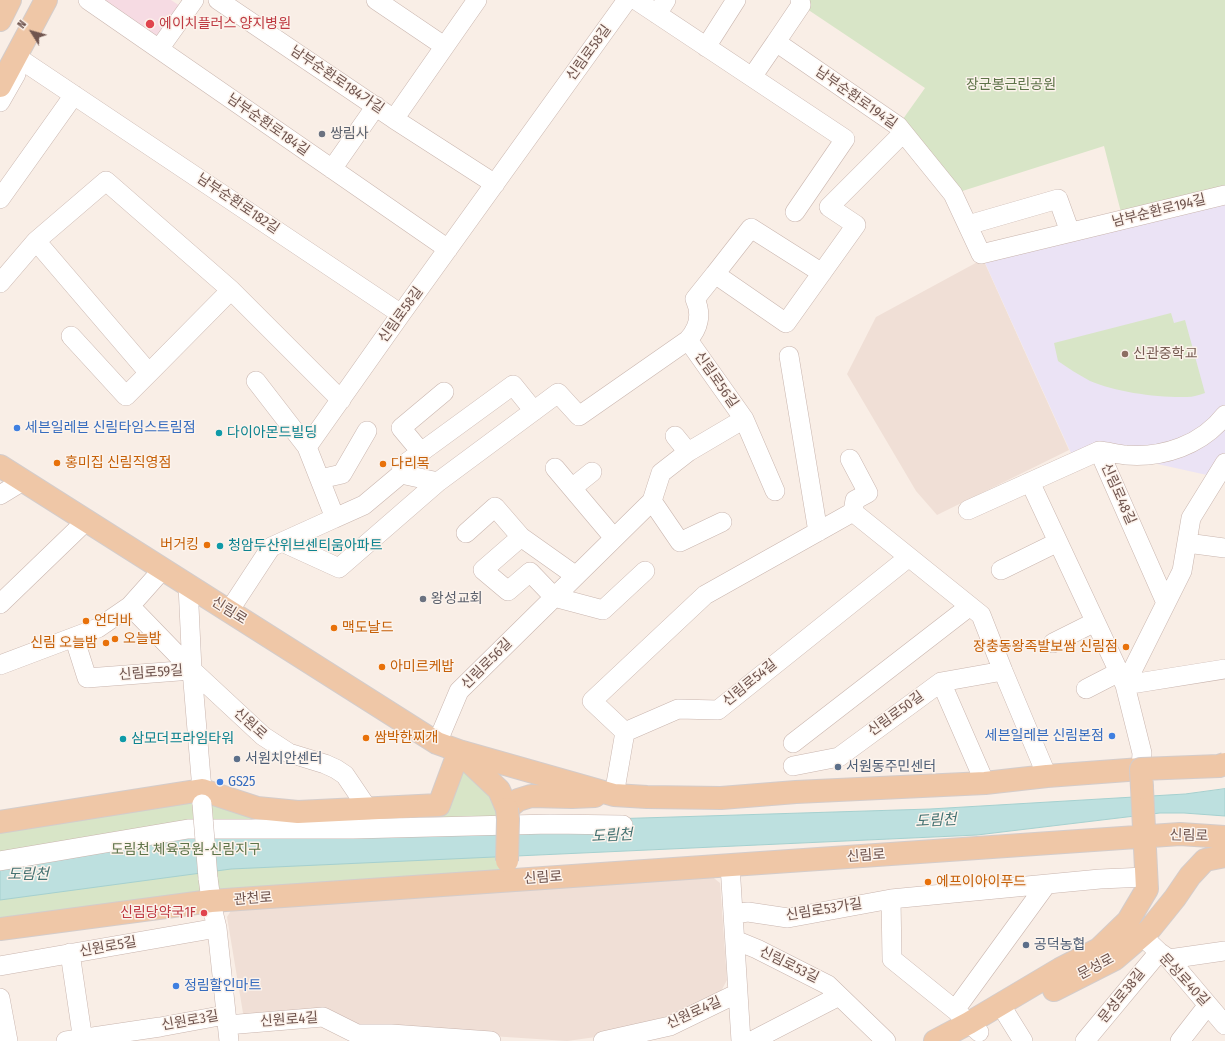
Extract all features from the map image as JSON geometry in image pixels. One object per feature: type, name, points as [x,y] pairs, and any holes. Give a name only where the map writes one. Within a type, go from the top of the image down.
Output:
[{"type":"main road","points":[[0,20],[10,0]]},
{"type":"main road","points":[[0,86],[22,54],[46,0]]},
{"type":"main road","name":"신림로","points":[[0,466],[437,743],[459,751],[614,794],[647,797],[721,798],[796,792],[985,783],[1047,776],[1141,769],[1219,766],[1225,764]]},
{"type":"main road","points":[[0,822],[202,797],[257,808],[298,812],[439,805],[459,751]]},
{"type":"main road","name":"신림로","points":[[459,751],[499,790],[507,809]]},
{"type":"main road","points":[[1003,1010],[1060,969],[1099,949],[1128,921],[1147,889],[1141,769]]},
{"type":"main road","points":[[507,880],[507,809],[518,800],[531,796],[572,797],[614,794]]},
{"type":"main road","name":"신림로","points":[[507,880],[1144,836],[1180,834],[1225,837]]},
{"type":"main road","name":"문성로","points":[[934,1041],[1065,983],[1115,959],[1150,929],[1175,898],[1190,876],[1205,860],[1225,856]]},
{"type":"main road","name":"관천로","points":[[0,929],[212,902],[507,880]]},
{"type":"street","name":"남부순환로184길","points":[[88,0],[448,249]]},
{"type":"street","points":[[159,49],[194,0]]},
{"type":"street","name":"남부순환로184가길","points":[[218,0],[394,119],[444,46],[478,0]]},
{"type":"street","points":[[376,0],[444,46]]},
{"type":"street","name":"신림로58길","points":[[307,447],[627,0]]},
{"type":"street","points":[[636,0],[662,7],[706,47],[845,139],[795,212]]},
{"type":"street","points":[[706,47],[736,0]]},
{"type":"street","points":[[752,77],[800,5],[800,0]]},
{"type":"street","name":"남부순환로194길","points":[[776,42],[898,126],[953,194],[981,254],[1225,195]]},
{"type":"street","name":"남부순환로182길","points":[[22,54],[74,95],[402,314]]},
{"type":"street","points":[[0,102],[22,54]]},
{"type":"street","points":[[0,199],[74,95]]},
{"type":"street","points":[[332,169],[376,106]]},
{"type":"street","points":[[394,119],[495,184]]},
{"type":"street","points":[[715,274],[786,323],[856,225],[829,207],[903,133]]},
{"type":"street","points":[[0,283],[36,241],[106,181],[231,290],[341,400]]},
{"type":"street","points":[[968,225],[1058,199],[1070,232]]},
{"type":"street","points":[[282,542],[339,568],[438,482],[558,393],[579,416],[688,340],[696,330],[699,317],[699,311],[695,299],[751,228],[822,273]]},
{"type":"street","points":[[36,241],[149,373]]},
{"type":"street","points":[[71,336],[126,396],[231,290]]},
{"type":"street","name":"신림로56길","points":[[688,340],[744,419],[775,491]]},
{"type":"street","points":[[789,356],[818,532]]},
{"type":"street","points":[[256,381],[307,447],[335,518]]},
{"type":"street","points":[[229,611],[271,547],[364,505],[401,474],[402,466],[513,385],[534,411]]},
{"type":"street","points":[[421,452],[402,428],[444,392]]},
{"type":"street","points":[[1099,451],[1128,455],[1149,455],[1172,450],[1190,444],[1208,433],[1225,415]]},
{"type":"street","name":"신림로56길","points":[[437,743],[459,691],[652,501],[661,473],[688,452],[744,419]]},
{"type":"street","points":[[320,479],[342,474],[367,431]]},
{"type":"street","points":[[675,436],[688,452]]},
{"type":"street","name":"신림로48길","points":[[968,510],[1099,451],[1166,603]]},
{"type":"street","points":[[850,459],[868,493],[855,500],[853,512]]},
{"type":"street","points":[[555,468],[614,538]]},
{"type":"street","points":[[572,488],[592,472]]},
{"type":"street","points":[[1122,678],[1166,603],[1182,571],[1191,518],[1222,473]]},
{"type":"street","points":[[401,474],[438,482]]},
{"type":"street","points":[[0,495],[23,481]]},
{"type":"street","points":[[1030,482],[1122,678],[1142,753],[1141,769]]},
{"type":"street","points":[[652,501],[680,542],[722,522]]},
{"type":"street","points":[[466,533],[496,507],[521,536],[576,576]]},
{"type":"street","points":[[614,794],[625,732],[592,701],[705,595],[853,512]]},
{"type":"street","points":[[853,512],[982,615],[1003,671],[1047,776]]},
{"type":"street","points":[[2,596],[86,521]]},
{"type":"street","points":[[521,536],[483,570],[508,591],[530,572],[554,597],[603,610],[645,571]]},
{"type":"street","points":[[1001,570],[1058,542]]},
{"type":"street","points":[[1187,543],[1225,548]]},
{"type":"street","name":"신림로54길","points":[[625,732],[678,709],[718,710],[909,557]]},
{"type":"street","points":[[0,665],[98,628],[130,606],[163,569]]},
{"type":"street","points":[[188,585],[192,670],[208,878],[217,928],[227,1027]]},
{"type":"street","name":"신림로59길","points":[[130,606],[192,670]]},
{"type":"street","points":[[793,743],[970,606]]},
{"type":"street","points":[[1053,643],[1096,622]]},
{"type":"street","name":"신림로59길","points":[[74,637],[87,678],[192,670]]},
{"type":"street","points":[[1086,688],[1122,678],[1225,669]]},
{"type":"street","name":"신원로","points":[[192,670],[253,728],[276,746],[289,753],[325,764],[345,775],[368,809]]},
{"type":"street","name":"신림로50길","points":[[794,766],[839,757],[941,682],[1003,671]]},
{"type":"street","points":[[941,682],[985,783]]},
{"type":"street","points":[[0,861],[188,830],[353,829],[550,824],[622,825]]},
{"type":"street","name":"신림로53길","points":[[730,865],[741,1041]]},
{"type":"street","name":"신림로53가길","points":[[733,914],[748,912],[788,918],[891,899],[1100,879],[1146,877]]},
{"type":"street","points":[[891,899],[892,959],[967,1026],[1046,885]]},
{"type":"street","name":"신원로5길","points":[[0,966],[217,928]]},
{"type":"street","name":"문성로40길","points":[[1142,935],[1164,955],[1225,1025]]},
{"type":"street","name":"신림로53길","points":[[735,940],[757,949],[828,985],[886,1041]]},
{"type":"street","points":[[1164,955],[1225,951]]},
{"type":"street","name":"신원로3길","points":[[70,953],[77,1040],[161,1034],[227,1027]]},
{"type":"street","name":"문성로38길","points":[[1085,1041],[1164,955]]},
{"type":"street","name":"신원로4길","points":[[603,1041],[670,1026],[738,993]]},
{"type":"street","name":"신림로53길","points":[[752,1041],[839,996]]},
{"type":"street","points":[[0,998],[8,1041]]},
{"type":"street","points":[[1180,1041],[1208,1005]]},
{"type":"street","points":[[1003,1010],[1023,1041]]},
{"type":"street","name":"신원로4길","points":[[227,1027],[323,1017],[357,1037],[391,1034],[439,1039],[491,1041]]},
{"type":"shaded area","name":"에이치플러스 양지병원","points":[[99,0],[171,0],[180,6],[156,42]]},
{"type":"shaded area","name":"신관중학교","points":[[1225,195],[1225,463],[1216,477],[1099,451],[1075,462],[981,254]]},
{"type":"shaded area","points":[[983,259],[1069,450],[937,515],[916,491],[847,374],[876,317]]},
{"type":"shaded area","points":[[710,875],[720,883],[727,980],[719,995],[667,1018],[596,1037],[567,1041],[248,1020],[243,1013],[227,917],[237,901]]},
{"type":"green space","name":"장군봉근린공원","points":[[800,0],[1225,0],[1225,195],[1123,220],[1104,146],[953,194],[898,126],[925,88],[801,5]]},
{"type":"green space","points":[[1171,313],[1174,323],[1185,320],[1205,393],[1192,397],[1176,397],[1124,391],[1090,381],[1058,361],[1054,343]]},
{"type":"green space","name":"도림천 체육공원-신림지구","points":[[460,760],[494,791],[505,817],[502,877],[0,926],[0,828],[188,798],[442,809]]},
{"type":"water","name":"도림천","points":[[1225,789],[1225,816],[1160,813],[977,835],[231,869],[0,900],[0,857],[192,832],[930,809],[1185,794]]},
{"type":"place","name":"에이치플러스 양지병원","points":[[150,24]]},
{"type":"place","name":"쌍림사","points":[[322,134]]},
{"type":"place","name":"신관중학교","points":[[1125,354]]},
{"type":"place","name":"세븐일레븐 신림타임스트림점","points":[[17,428]]},
{"type":"place","name":"다이아몬드빌딩","points":[[219,433]]},
{"type":"place","name":"홍미집 신림직영점","points":[[57,463]]},
{"type":"place","name":"다리목","points":[[383,464]]},
{"type":"place","name":"버거킹","points":[[207,545]]},
{"type":"place","name":"청암두산위브센티움아파트","points":[[220,546]]},
{"type":"place","name":"왕성교회","points":[[423,599]]},
{"type":"place","name":"언더바","points":[[86,621]]},
{"type":"place","name":"맥도날드","points":[[334,628]]},
{"type":"place","name":"오늘밤","points":[[115,639]]},
{"type":"place","name":"신림 오늘밤","points":[[106,643]]},
{"type":"place","name":"장충동왕족발보쌈 신림점","points":[[1126,647]]},
{"type":"place","name":"아미르케밥","points":[[382,667]]},
{"type":"place","name":"세븐일레븐 신림본점","points":[[1112,736]]},
{"type":"place","name":"쌈박한찌개","points":[[366,738]]},
{"type":"place","name":"삼모더프라임타워","points":[[123,739]]},
{"type":"place","name":"서원치안센터","points":[[237,759]]},
{"type":"place","name":"서원동주민센터","points":[[838,767]]},
{"type":"place","name":"GS25","points":[[220,782]]},
{"type":"place","name":"에프이아이푸드","points":[[928,882]]},
{"type":"place","name":"신림당약국1F","points":[[204,913]]},
{"type":"place","name":"공덕농협","points":[[1026,945]]},
{"type":"place","name":"정림할인마트","points":[[176,986]]}]
